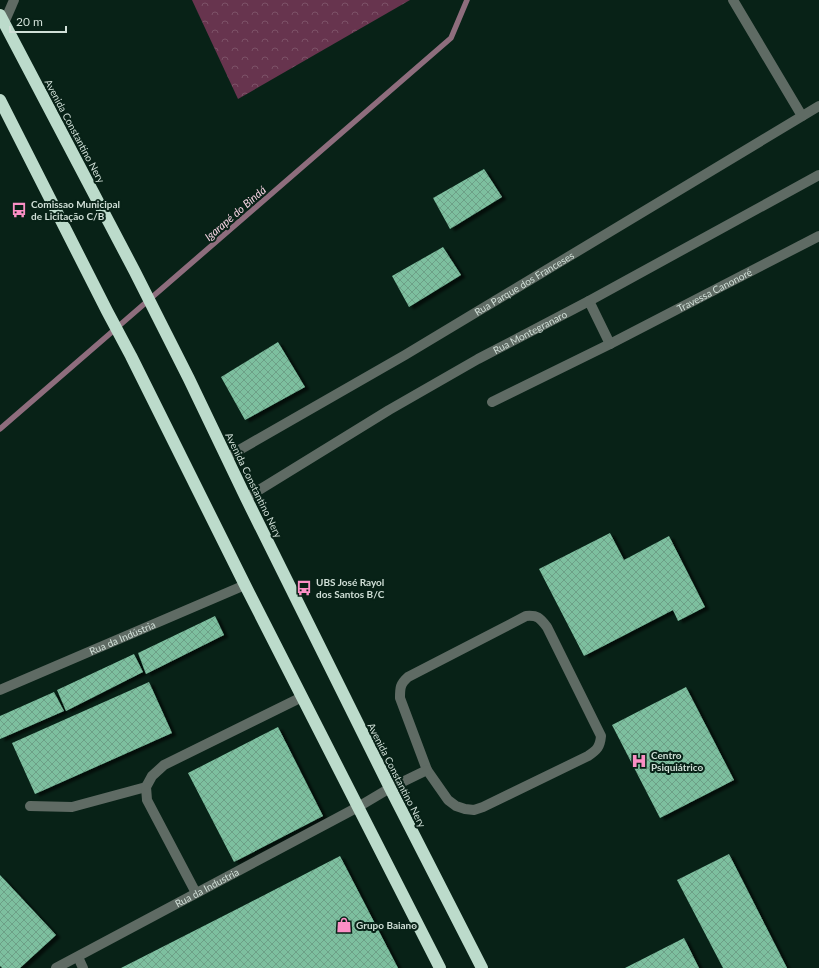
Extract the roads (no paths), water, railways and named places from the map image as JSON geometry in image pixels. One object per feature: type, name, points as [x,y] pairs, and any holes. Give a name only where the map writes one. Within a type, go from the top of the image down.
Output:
[{"type":"highway","name":"Avenida Constantino Nery","points":[[2,19],[159,319],[390,788],[482,968]]},
{"type":"highway","points":[[0,100],[131,356],[244,585],[440,968]]},
{"type":"street","points":[[2,19],[14,0]]},
{"type":"street","points":[[733,0],[802,116]]},
{"type":"street","name":"Rua Parque dos Franceses","points":[[227,457],[405,355],[819,106]]},
{"type":"street","name":"Rua Montegranaro","points":[[246,498],[457,371],[589,301],[819,175]]},
{"type":"street","name":"Travessa Canonoré","points":[[492,402],[610,344],[819,236]]},
{"type":"street","points":[[589,301],[610,344]]},
{"type":"street","name":"Rua da Indústria","points":[[0,690],[244,585]]},
{"type":"street","points":[[526,616],[534,616],[541,619],[547,627],[601,736],[600,743],[596,751],[483,808],[474,810],[456,806],[448,800],[427,770],[400,698],[402,682],[408,677],[526,616]]},
{"type":"street","points":[[196,893],[147,800],[146,787],[152,776],[164,765],[302,697]]},
{"type":"street","name":"Rua da Industria","points":[[56,968],[358,807],[390,788],[427,770]]},
{"type":"street","points":[[30,806],[72,807],[146,787]]},
{"type":"street","points":[[78,957],[83,968]]},
{"type":"waterway","name":"Igarapé do Bindá","points":[[0,429],[451,38],[467,0]]},
{"type":"place","name":"Comissao Municipal de Licitação C/B","points":[[19,210]]},
{"type":"place","name":"UBS José Rayol dos Santos B/C","points":[[304,588]]},
{"type":"place","name":"Centro Psiquiátrico","points":[[639,761]]},
{"type":"place","name":"Grupo Baiano","points":[[344,925]]}]
